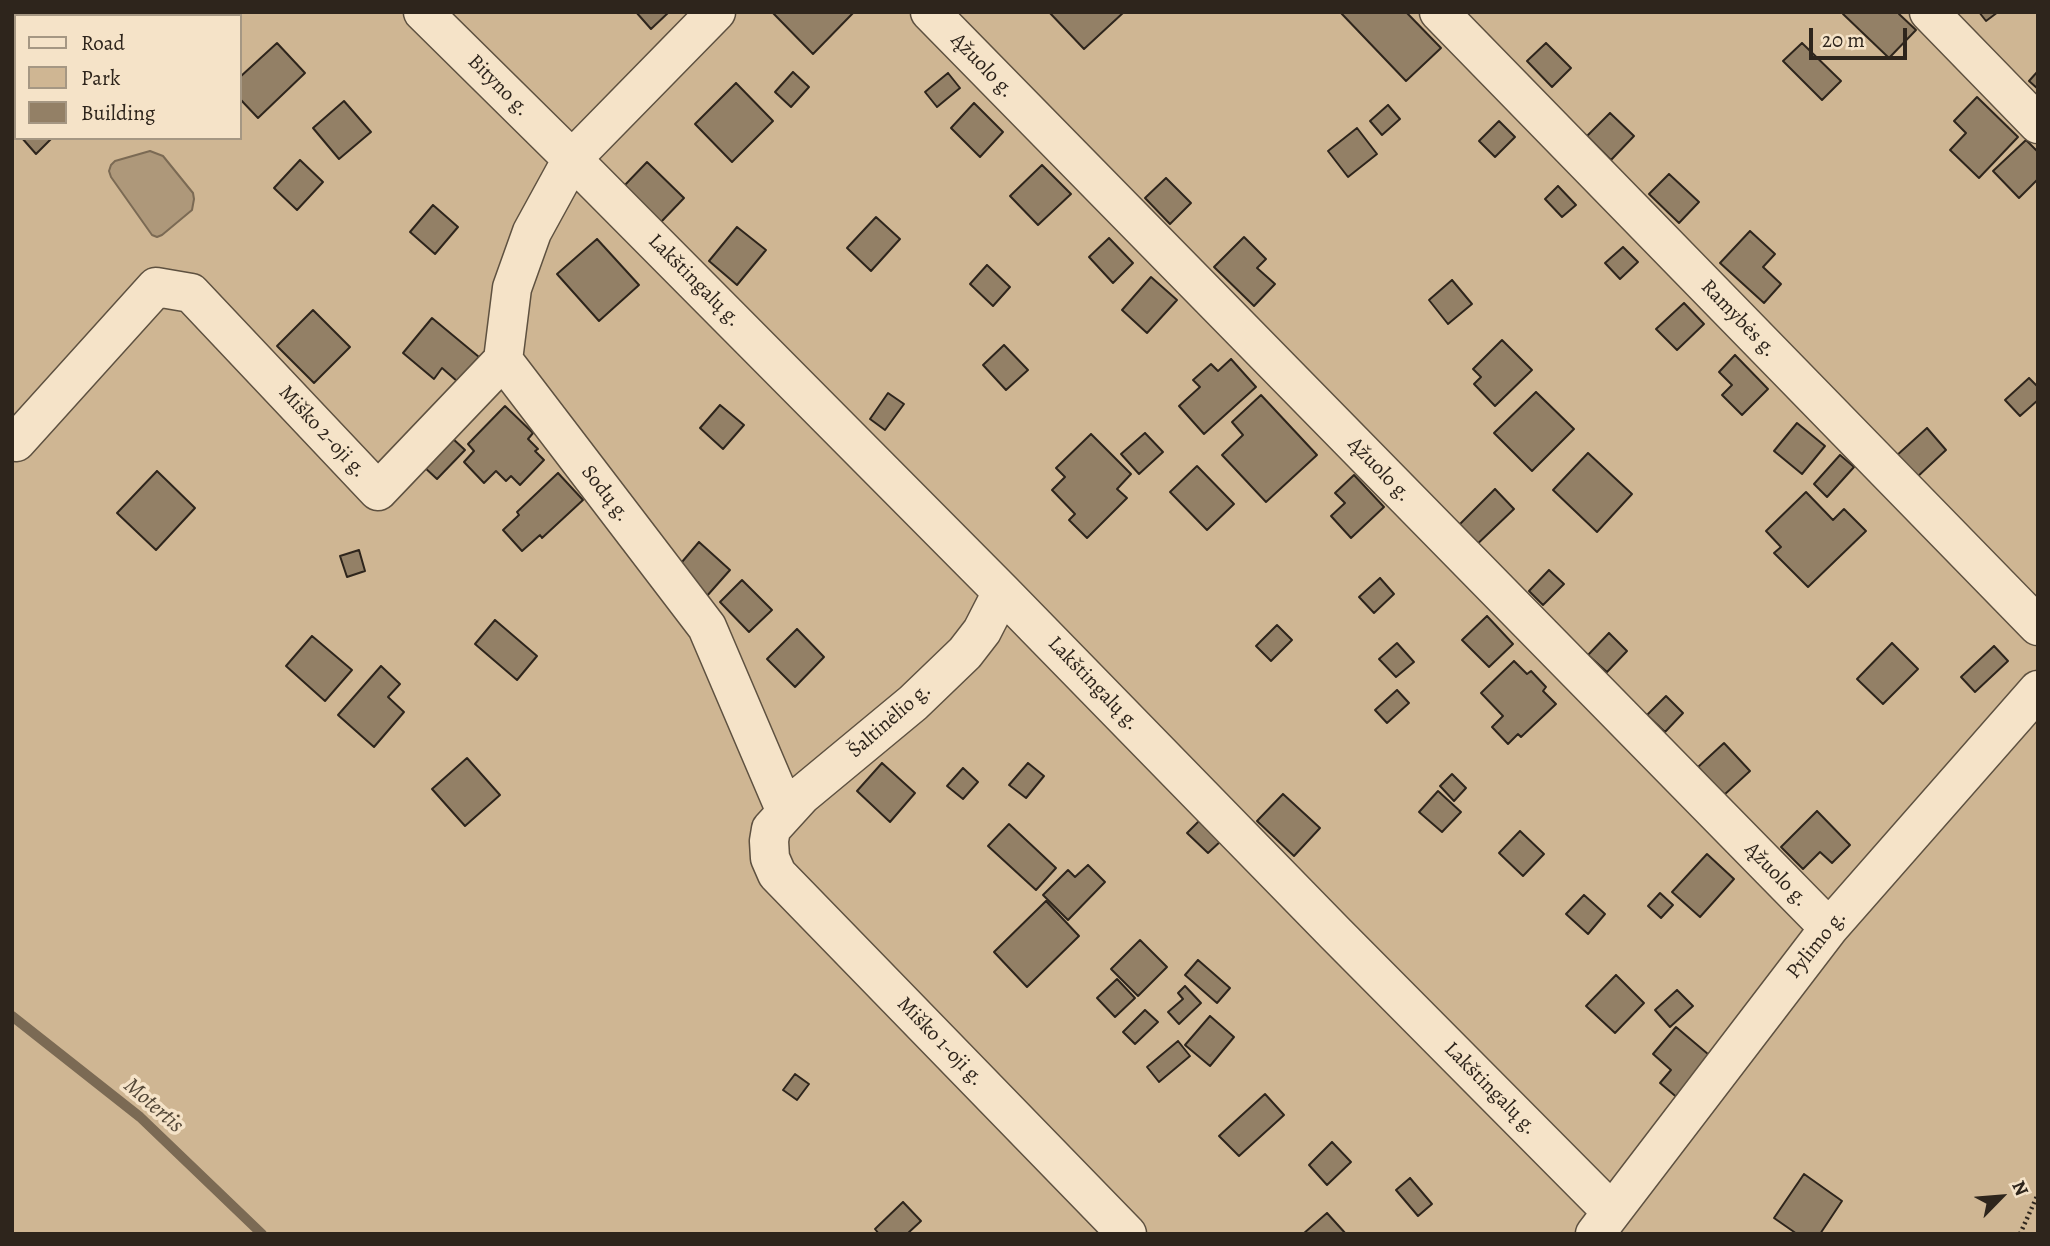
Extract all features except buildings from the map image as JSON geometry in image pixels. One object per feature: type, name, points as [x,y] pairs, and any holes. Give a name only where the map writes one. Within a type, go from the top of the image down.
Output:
[{"type":"street","name":"Bityno g.","points":[[423,12],[572,159]]},
{"type":"street","points":[[503,360],[512,288],[532,232],[572,159],[716,12]]},
{"type":"street","name":"Ąžuolo g.","points":[[930,12],[1829,928]]},
{"type":"street","name":"Ramybės g.","points":[[1439,12],[2038,626]]},
{"type":"street","points":[[1929,12],[2038,124]]},
{"type":"street","name":"Lakštingalų g.","points":[[572,159],[1002,592],[1335,933],[1603,1223]]},
{"type":"street","name":"Miško 2-oji g.","points":[[16,442],[156,287],[191,293],[378,491],[503,360]]},
{"type":"street","name":"Sodų g.","points":[[503,360],[708,627],[777,827]]},
{"type":"street","name":"Šaltinėlio g.","points":[[777,827],[802,795],[913,703],[965,653],[982,631],[1002,592]]},
{"type":"street","name":"Pylimo g.","points":[[1603,1223],[1829,928],[2038,690]]},
{"type":"street","name":"Miško 1-oji g.","points":[[777,827],[771,858],[777,874],[1127,1234]]},
{"type":"path","points":[[2020,1234],[2038,1194]]},
{"type":"green space","points":[[12,12],[2038,12],[2038,1234],[12,1234]]},
{"type":"shaded area","points":[[150,151],[163,156],[193,193],[194,199],[192,210],[157,237],[152,235],[109,171],[115,161]]},
{"type":"waterway","name":"Motertis","points":[[12,1016],[140,1117],[262,1234]]}]
